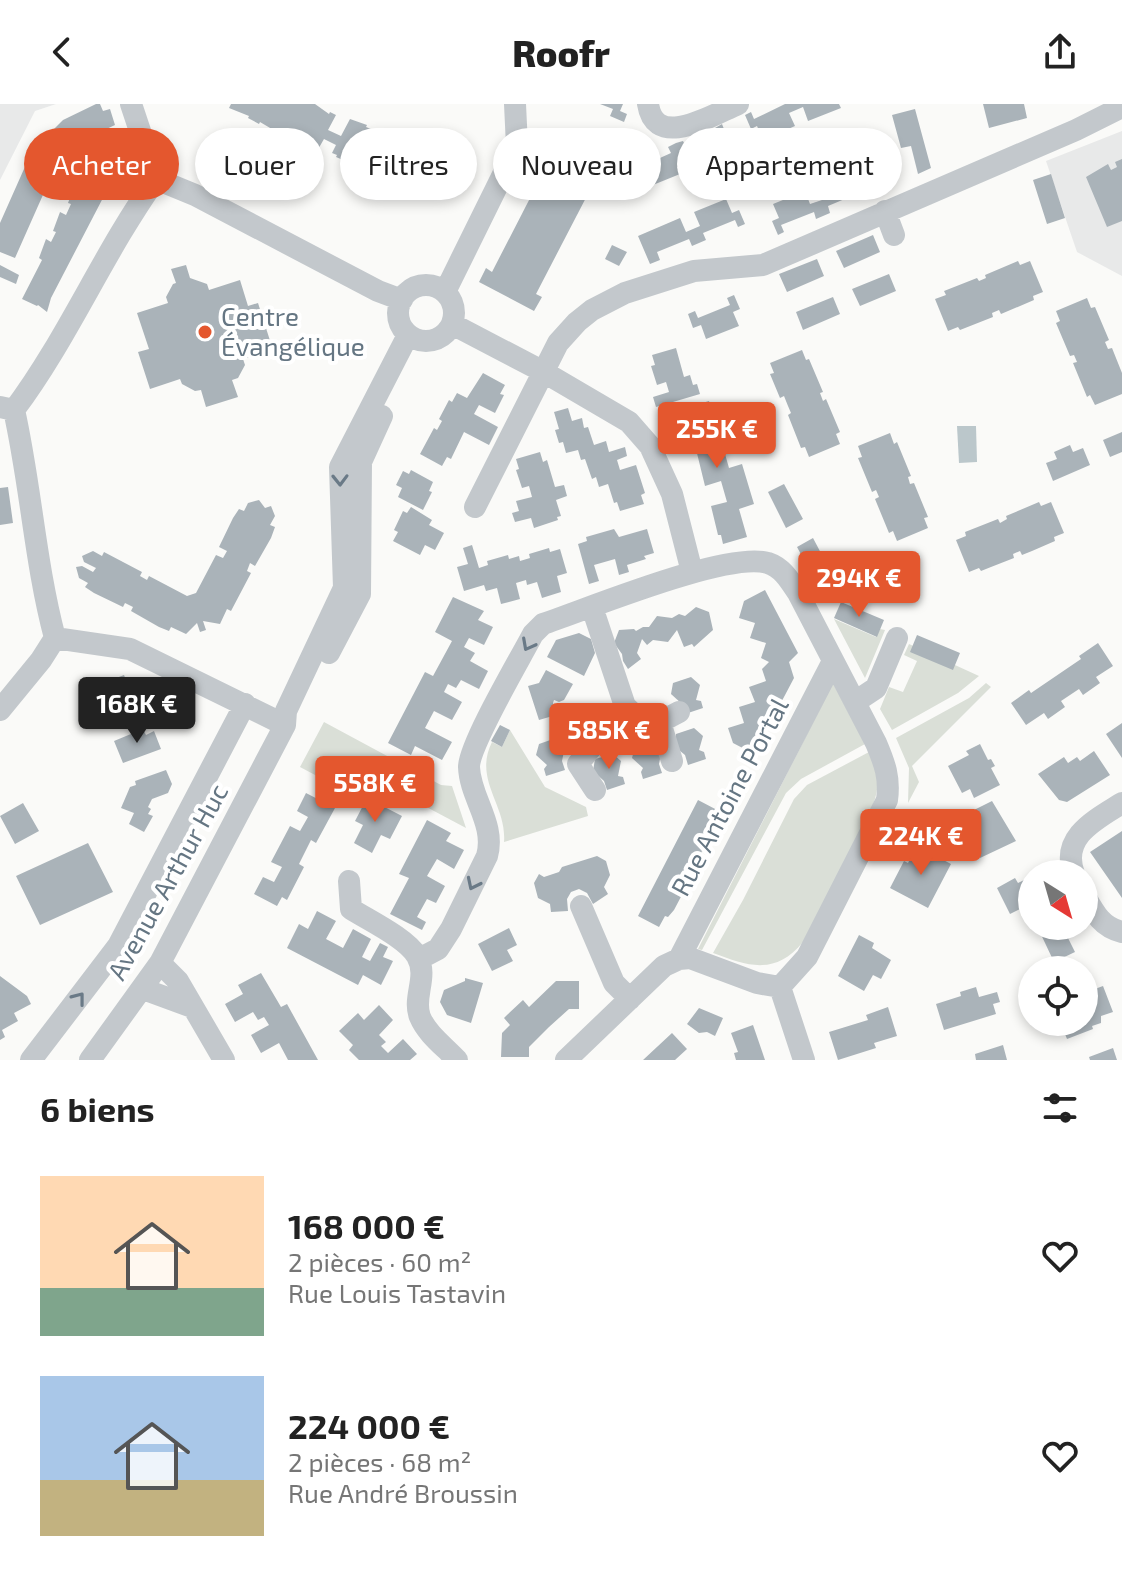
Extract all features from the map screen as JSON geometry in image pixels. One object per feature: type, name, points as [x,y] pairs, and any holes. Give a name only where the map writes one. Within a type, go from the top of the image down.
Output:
[{"type":"street","points":[[131,104],[139,128]]},
{"type":"street","points":[[440,289],[501,149],[503,128],[500,104]]},
{"type":"street","points":[[440,289],[517,146],[515,104]]},
{"type":"street","points":[[648,104],[655,124],[663,128],[677,128],[738,104]]},
{"type":"street","points":[[475,507],[558,343],[592,310],[625,293],[694,271],[763,265],[1076,130],[1122,107]]},
{"type":"street","points":[[179,188],[378,291],[402,300]]},
{"type":"street","points":[[0,710],[55,638],[45,602],[22,449],[7,408],[43,371],[141,200]]},
{"type":"street","points":[[885,211],[898,243]]},
{"type":"street","points":[[419,286],[440,289],[452,302],[452,324],[438,339],[413,337],[400,322],[398,314],[402,300],[419,286]]},
{"type":"street","points":[[452,324],[614,410],[629,422],[650,446],[672,494],[692,572]]},
{"type":"street","name":"Avenue Arthur Huc","points":[[90,1060],[160,963],[285,725],[286,711],[344,588],[340,467],[413,337]]},
{"type":"street","points":[[419,959],[438,949],[451,929],[490,844],[470,776],[469,762],[533,634],[543,624],[692,572],[750,562],[769,563],[784,573],[798,593],[876,743],[887,767],[889,783],[887,800],[807,957],[780,987]]},
{"type":"street","points":[[592,607],[625,706],[641,721],[669,717],[672,761]]},
{"type":"street","points":[[855,702],[876,688],[901,630]]},
{"type":"street","points":[[55,638],[130,649],[285,725]]},
{"type":"street","name":"Rue Antoine Portal","points":[[679,959],[833,661]]},
{"type":"street","name":"Avenue Arthur Huc","points":[[31,1060],[118,946],[245,704]]},
{"type":"street","points":[[595,790],[578,764],[625,706]]},
{"type":"street","points":[[1068,860],[1073,844],[1089,824],[1122,803]]},
{"type":"street","points":[[349,881],[351,909],[409,947],[419,959],[423,980],[418,1003],[420,1016],[427,1029],[457,1060]]},
{"type":"street","points":[[581,906],[614,983],[630,999]]},
{"type":"street","points":[[1098,919],[1110,929],[1122,932]]},
{"type":"street","points":[[566,1060],[664,966],[679,959],[690,958],[757,983],[780,987]]},
{"type":"street","points":[[160,963],[178,981],[224,1060]]},
{"type":"street","points":[[780,987],[804,1060]]},
{"type":"street","points":[[143,989],[192,1007]]},
{"type":"shaded area","points":[[0,104],[56,104],[35,111],[0,180]]},
{"type":"shaded area","points":[[1122,131],[1122,276],[1077,252],[1046,161]]},
{"type":"shaded area","points":[[957,426],[976,426],[977,462],[959,463]]},
{"type":"shaded area","points":[[834,619],[876,637],[880,629],[885,630],[865,678]]},
{"type":"shaded area","points":[[909,644],[979,676],[958,693],[892,730],[880,709],[889,687],[903,692],[917,661],[904,655]]},
{"type":"shaded area","points":[[833,683],[865,744],[801,779],[786,793],[702,950],[698,949]]},
{"type":"shaded area","points":[[986,683],[991,687],[912,766],[919,782],[908,803],[909,768],[896,738],[969,698]]},
{"type":"shaded area","points":[[324,722],[441,785],[452,786],[466,828],[353,768],[332,784],[300,767]]},
{"type":"shaded area","points":[[510,730],[545,787],[586,807],[588,816],[504,842],[501,816],[486,768],[492,742],[502,747]]},
{"type":"shaded area","points":[[869,752],[878,781],[871,811],[803,942],[793,953],[771,964],[738,962],[713,953],[794,799],[807,785]]},
{"type":"building","points":[[100,104],[103,111],[110,109],[115,125],[109,128],[55,128],[63,120]]},
{"type":"building","points":[[231,104],[315,104],[336,115],[328,130],[340,136],[340,159],[332,153],[336,145],[324,139],[324,128],[270,128],[229,108]]},
{"type":"building","points":[[600,104],[623,104],[620,111],[627,114],[624,122],[610,116],[613,109]]},
{"type":"building","points":[[785,104],[839,104],[841,108],[808,121],[803,107],[789,113],[795,126],[790,128],[751,128],[745,115],[751,112],[754,119]]},
{"type":"building","points":[[983,104],[1024,104],[1027,118],[989,128]]},
{"type":"building","points":[[915,109],[931,168],[918,174],[911,146],[902,148],[902,128],[896,128],[892,115]]},
{"type":"building","points":[[350,119],[368,128],[345,128]]},
{"type":"building","points":[[676,143],[677,175],[661,182],[661,158],[671,153],[668,147]]},
{"type":"building","points":[[1122,159],[1122,221],[1107,227],[1086,177],[1108,164],[1111,170],[1117,167],[1115,162]]},
{"type":"building","points":[[24,169],[24,200],[41,200],[15,258],[0,252],[0,223]]},
{"type":"building","points":[[1051,174],[1065,218],[1047,224],[1033,180]]},
{"type":"building","points":[[69,200],[102,200],[51,298],[47,312],[22,299],[42,260],[39,258],[46,239],[51,242],[60,212],[66,215],[71,204]]},
{"type":"building","points":[[529,200],[585,200],[536,294],[542,297],[534,311],[479,282],[486,268],[492,272]]},
{"type":"building","points":[[726,200],[732,213],[739,210],[745,224],[738,227],[735,220],[703,233],[706,240],[692,246],[689,239],[657,252],[660,260],[650,264],[638,236],[680,218],[686,232],[700,226],[694,212]]},
{"type":"building","points":[[783,200],[808,200],[810,204],[822,200],[842,200],[828,206],[830,213],[816,219],[814,212],[781,225],[784,232],[778,235],[772,221],[779,218],[773,204]]},
{"type":"building","points":[[873,235],[880,252],[844,268],[836,251]]},
{"type":"building","points":[[612,245],[627,252],[619,266],[605,259]]},
{"type":"building","points":[[817,259],[824,276],[787,292],[779,274]]},
{"type":"building","points":[[1018,261],[1020,265],[1030,261],[1043,292],[1033,296],[1034,300],[1001,314],[999,310],[992,313],[993,317],[960,330],[958,327],[948,331],[935,299],[946,295],[944,291],[977,278],[979,281],[986,278],[985,275]]},
{"type":"building","points":[[0,265],[19,275],[16,284],[0,277]]},
{"type":"building","name":"Centre Évangélique","points":[[186,265],[190,278],[207,284],[209,290],[240,280],[248,306],[258,303],[273,350],[243,359],[245,365],[238,378],[232,380],[238,397],[206,407],[201,390],[195,391],[182,384],[180,379],[150,389],[138,352],[149,349],[137,313],[168,303],[166,297],[176,283],[171,269]]},
{"type":"building","points":[[889,274],[896,291],[860,306],[852,289]]},
{"type":"building","points":[[734,295],[740,309],[733,312],[739,326],[706,339],[701,325],[693,328],[688,314],[695,311],[698,318],[730,305],[727,298]]},
{"type":"building","points":[[833,297],[840,314],[803,330],[796,312]]},
{"type":"building","points":[[1087,298],[1091,308],[1095,307],[1109,340],[1105,342],[1108,349],[1112,348],[1122,373],[1122,394],[1095,405],[1090,395],[1087,397],[1073,363],[1077,362],[1074,355],[1070,356],[1056,323],[1060,321],[1056,311]]},
{"type":"building","points":[[676,348],[684,377],[690,375],[700,394],[656,407],[653,397],[669,392],[666,382],[657,385],[651,366],[655,365],[652,355]]},
{"type":"building","points":[[802,350],[806,360],[809,359],[823,392],[820,393],[823,401],[826,399],[840,432],[836,434],[840,444],[809,457],[805,447],[801,448],[784,396],[780,398],[770,374],[774,373],[770,363]]},
{"type":"building","points":[[483,373],[505,385],[500,394],[504,395],[495,413],[479,405],[474,414],[498,427],[489,445],[464,432],[451,459],[447,457],[442,466],[420,454],[434,428],[437,430],[442,421],[439,419],[449,400],[452,402],[457,393],[467,398]]},
{"type":"building","points":[[709,401],[717,430],[721,429],[724,439],[721,440],[729,468],[742,464],[754,504],[739,509],[747,537],[723,544],[711,506],[727,502],[721,481],[705,486],[693,437],[677,441],[672,423],[688,418],[685,408]]},
{"type":"building","points":[[568,408],[572,421],[582,418],[594,445],[606,441],[609,452],[625,447],[627,456],[617,460],[620,470],[636,465],[645,493],[641,495],[644,504],[620,511],[608,484],[599,487],[578,450],[566,453],[555,430],[559,429],[554,412]]},
{"type":"building","points":[[1122,432],[1122,452],[1110,457],[1103,440]]},
{"type":"building","points":[[890,433],[911,476],[908,477],[910,484],[914,483],[928,517],[924,518],[928,528],[897,541],[893,531],[889,533],[875,499],[879,497],[876,490],[872,492],[858,458],[862,457],[858,446]]},
{"type":"building","points":[[1070,445],[1073,452],[1083,448],[1090,465],[1053,481],[1046,463],[1057,459],[1054,452]]},
{"type":"building","points":[[540,452],[543,462],[547,460],[555,487],[564,485],[567,496],[556,500],[561,516],[557,517],[558,520],[534,528],[531,518],[515,522],[512,513],[519,511],[516,501],[532,497],[529,486],[522,488],[516,459]]},
{"type":"building","points":[[411,470],[433,482],[429,491],[432,492],[423,510],[398,497],[402,488],[396,485],[403,471],[409,474]]},
{"type":"building","points":[[784,484],[803,519],[786,528],[768,492]]},
{"type":"building","points":[[8,487],[13,523],[0,525],[0,488]]},
{"type":"building","points":[[259,500],[265,508],[271,506],[275,516],[270,525],[275,527],[255,566],[250,563],[247,571],[251,573],[231,611],[227,609],[220,624],[203,621],[206,630],[200,632],[197,623],[186,634],[171,627],[169,631],[131,611],[133,607],[125,603],[123,607],[94,593],[85,587],[88,583],[79,578],[76,567],[82,566],[93,572],[96,568],[84,562],[82,556],[93,551],[102,556],[104,552],[142,572],[140,576],[147,580],[149,576],[187,596],[196,593],[216,555],[223,558],[227,551],[219,547],[239,509],[244,511],[248,503]]},
{"type":"building","points":[[1039,502],[1041,506],[1051,502],[1064,533],[1054,537],[1055,541],[1032,551],[1022,555],[1020,551],[1013,554],[1014,558],[981,571],[979,568],[969,572],[956,540],[966,536],[965,532],[998,519],[1000,523],[1007,519],[1006,516]]},
{"type":"building","points":[[411,507],[432,520],[429,525],[444,533],[435,550],[425,545],[420,555],[393,541],[398,532],[394,530],[403,511],[407,513]]},
{"type":"building","points":[[614,529],[619,537],[647,529],[654,553],[627,565],[629,572],[619,575],[615,559],[594,565],[599,581],[589,584],[578,544],[587,541],[586,537]]},
{"type":"building","points":[[813,538],[832,574],[816,582],[797,547]]},
{"type":"building","points":[[472,545],[479,568],[488,565],[487,561],[508,555],[509,559],[519,556],[520,561],[530,558],[529,554],[549,548],[550,552],[560,549],[567,573],[557,576],[561,592],[542,598],[537,582],[527,585],[526,580],[516,583],[520,599],[501,604],[497,588],[486,591],[484,585],[464,591],[457,567],[468,564],[463,548]]},
{"type":"building","points":[[765,590],[798,653],[789,662],[794,678],[754,754],[733,743],[728,728],[744,723],[739,707],[755,702],[749,687],[766,681],[762,669],[769,662],[761,658],[766,643],[750,638],[755,623],[739,618],[744,601]]},
{"type":"building","points":[[453,597],[484,611],[478,620],[493,627],[484,645],[469,638],[464,647],[475,653],[470,661],[488,671],[479,689],[461,680],[456,688],[448,684],[444,692],[462,702],[452,720],[434,711],[425,728],[452,742],[442,760],[415,746],[411,755],[388,743],[425,672],[433,676],[452,641],[435,632]]},
{"type":"building","points":[[841,602],[884,620],[877,637],[834,618]]},
{"type":"building","points":[[696,607],[709,612],[713,630],[694,647],[692,644],[684,647],[677,630],[668,642],[653,640],[647,645],[642,639],[637,653],[641,659],[628,669],[614,643],[619,630],[636,631],[649,627],[657,616],[685,616]]},
{"type":"building","points":[[579,633],[591,639],[595,653],[584,676],[547,657],[556,640]]},
{"type":"building","points":[[917,635],[960,653],[953,670],[910,652]]},
{"type":"building","points":[[1098,643],[1113,666],[1096,677],[1100,683],[1083,695],[1079,689],[1061,701],[1065,707],[1048,719],[1044,713],[1026,725],[1011,703],[1081,659],[1079,656]]},
{"type":"building","points":[[546,670],[573,684],[564,700],[554,700],[556,715],[539,720],[528,686],[539,683]]},
{"type":"building","points":[[124,675],[135,703],[93,719],[83,691]]},
{"type":"building","points":[[691,677],[700,685],[696,700],[701,701],[703,708],[685,714],[682,704],[671,694],[673,683]]},
{"type":"building","points":[[1122,723],[1122,758],[1106,734]]},
{"type":"building","points":[[500,725],[510,730],[502,747],[491,741]]},
{"type":"building","points":[[694,728],[703,736],[699,750],[704,752],[706,759],[688,765],[685,755],[674,746],[676,734]]},
{"type":"building","points":[[143,729],[146,735],[154,731],[161,749],[123,763],[114,741]]},
{"type":"building","points":[[556,738],[565,746],[562,761],[565,770],[546,776],[544,769],[547,765],[536,755],[539,744]]},
{"type":"building","points":[[653,741],[662,749],[659,764],[662,773],[643,779],[643,768],[632,758],[635,747]]},
{"type":"building","points":[[980,744],[988,760],[991,759],[995,766],[991,768],[1000,785],[974,798],[970,789],[962,793],[948,766],[969,755],[966,751]]},
{"type":"building","points":[[1094,751],[1110,775],[1067,802],[1059,800],[1038,774],[1064,757],[1068,763],[1077,757],[1080,761]]},
{"type":"building","points":[[613,754],[621,761],[618,776],[623,777],[625,784],[607,790],[604,781],[593,771],[595,759]]},
{"type":"building","points":[[166,770],[172,784],[168,793],[152,799],[148,814],[153,816],[144,832],[129,824],[134,813],[121,808],[130,787],[136,785],[135,781]]},
{"type":"building","points":[[306,793],[335,808],[316,843],[311,840],[299,864],[304,867],[287,900],[282,897],[277,906],[254,894],[263,877],[274,882],[282,867],[271,862],[290,826],[300,831],[308,817],[297,811]]},
{"type":"building","points":[[367,798],[402,816],[390,839],[381,835],[372,853],[354,843],[363,825],[355,821]]},
{"type":"building","points":[[698,800],[719,811],[713,822],[716,823],[714,833],[698,860],[694,858],[684,879],[687,881],[682,889],[684,891],[674,910],[668,917],[665,916],[659,927],[638,916]]},
{"type":"building","points":[[992,801],[1016,841],[980,858],[972,841],[979,837],[968,813]]},
{"type":"building","points":[[23,803],[39,831],[15,844],[0,816]]},
{"type":"building","points":[[427,820],[451,833],[446,841],[464,850],[454,869],[437,859],[427,876],[445,886],[436,903],[427,899],[417,917],[426,922],[422,930],[390,914],[409,878],[399,874]]},
{"type":"building","points":[[1122,831],[1122,898],[1098,860],[1090,852]]},
{"type":"building","points":[[88,843],[113,892],[40,925],[16,876]]},
{"type":"building","points":[[917,846],[951,864],[928,908],[890,888],[904,861],[908,863]]},
{"type":"building","points":[[597,856],[606,861],[610,875],[604,887],[608,894],[593,904],[587,893],[579,889],[571,892],[567,899],[568,911],[551,912],[550,904],[538,898],[534,883],[539,874],[544,877],[559,872],[562,867]]},
{"type":"building","points":[[1015,878],[1018,883],[1018,910],[1010,914],[997,888]]},
{"type":"building","points":[[317,911],[336,921],[326,939],[343,948],[353,929],[371,939],[362,957],[370,961],[380,943],[388,947],[383,957],[393,961],[381,985],[363,975],[358,985],[287,948],[299,924],[308,929]]},
{"type":"building","points":[[509,928],[517,945],[507,950],[513,961],[492,971],[478,944]]},
{"type":"building","points":[[859,935],[874,943],[872,948],[891,960],[881,979],[873,975],[864,991],[838,976]]},
{"type":"building","points":[[1044,940],[1069,940],[1075,952],[1067,956],[1051,956]]},
{"type":"building","points":[[261,973],[281,1007],[287,1004],[318,1060],[288,1060],[279,1043],[261,1053],[251,1035],[269,1025],[264,1017],[258,1020],[253,1012],[235,1022],[225,1004],[243,994],[238,985]]},
{"type":"building","points":[[0,976],[27,996],[31,1004],[14,1013],[18,1021],[2,1030],[5,1037],[0,1040]]},
{"type":"building","points":[[465,978],[483,983],[471,1023],[447,1015],[440,1002],[444,990],[465,981]]},
{"type":"building","points":[[556,981],[579,981],[579,1009],[569,1009],[549,1027],[529,1047],[529,1057],[501,1057],[502,1033],[510,1025],[504,1018],[523,1000],[529,1007]]},
{"type":"building","points":[[1103,986],[1113,1012],[1101,1016],[1101,1023],[1098,1024],[1098,988]]},
{"type":"building","points":[[976,987],[979,997],[997,992],[1000,1002],[993,1004],[996,1014],[944,1030],[936,1004],[961,996],[960,992]]},
{"type":"building","points":[[379,1005],[393,1020],[379,1035],[386,1042],[381,1046],[388,1053],[403,1039],[417,1054],[410,1060],[359,1060],[349,1050],[353,1045],[339,1031],[358,1013],[364,1020]]},
{"type":"building","points":[[888,1007],[897,1036],[874,1043],[876,1048],[838,1060],[829,1032],[868,1020],[866,1015]]},
{"type":"building","points":[[699,1008],[723,1018],[715,1036],[707,1032],[699,1033],[687,1024]]},
{"type":"building","points":[[753,1025],[765,1060],[736,1060],[734,1053],[738,1052],[731,1033]]},
{"type":"building","points":[[672,1033],[687,1049],[675,1060],[643,1060]]},
{"type":"building","points":[[1003,1045],[1007,1060],[976,1060],[975,1054]]},
{"type":"building","points":[[1113,1048],[1117,1060],[1090,1060],[1089,1057]]},
{"type":"place","name":"Centre Évangélique","points":[[205,332]]}]
